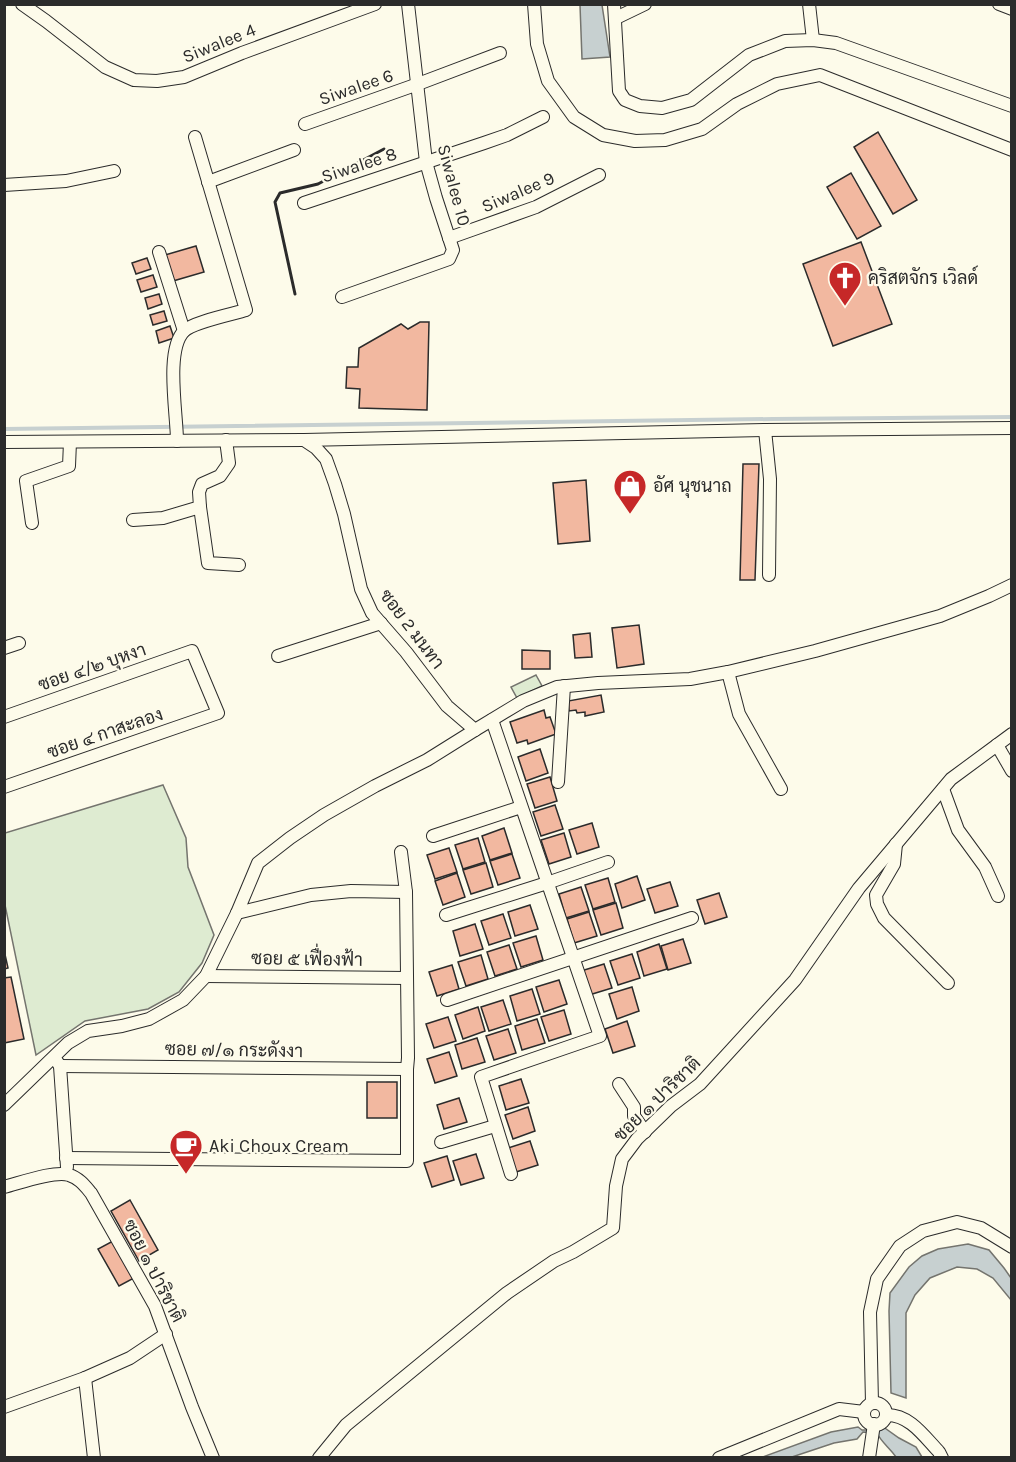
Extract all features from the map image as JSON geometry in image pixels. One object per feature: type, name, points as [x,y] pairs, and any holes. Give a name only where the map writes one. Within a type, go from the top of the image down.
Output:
[{"type":"street","name":"Siwalee 4","points":[[22,4],[105,66],[134,80],[157,81],[184,77],[375,4]]},
{"type":"street","name":"Siwalee 10","points":[[342,297],[449,259],[453,250],[426,162],[408,4]]},
{"type":"street","points":[[534,4],[537,44],[548,81],[574,117],[603,135],[635,141],[665,140],[702,129],[737,104],[777,84],[820,75],[1011,150]]},
{"type":"street","points":[[614,4],[619,91],[626,100],[640,106],[662,108],[691,100],[749,55],[785,41],[813,40],[836,43],[1011,106]]},
{"type":"street","points":[[616,18],[645,4]]},
{"type":"street","points":[[809,4],[813,40]]},
{"type":"street","points":[[999,4],[1011,9]]},
{"type":"street","name":"Siwalee 6","points":[[305,124],[500,53]]},
{"type":"street","name":"Siwalee 8","points":[[304,203],[507,135],[543,117]]},
{"type":"street","points":[[177,431],[173,366],[175,345],[184,331],[192,326],[246,310],[195,136]]},
{"type":"street","points":[[208,182],[294,150]]},
{"type":"street","points":[[4,185],[66,181],[114,171]]},
{"type":"street","name":"Siwalee 9","points":[[449,238],[536,207],[599,175]]},
{"type":"street","points":[[159,252],[184,331]]},
{"type":"street","points":[[4,442],[70,442],[177,431],[226,440],[304,440],[765,430],[1011,428]]},
{"type":"street","points":[[765,430],[770,479],[769,575]]},
{"type":"street","points":[[226,440],[229,463],[220,476],[202,484],[199,492],[200,507],[208,563],[239,565]]},
{"type":"street","name":"ซอย 2 มนทา","points":[[304,440],[326,459],[344,514],[361,589],[372,613],[406,652],[447,706],[475,730]]},
{"type":"street","points":[[32,523],[26,481],[69,466],[70,442]]},
{"type":"street","points":[[133,520],[163,518],[200,507]]},
{"type":"street","points":[[4,1088],[8,1102],[57,1061],[68,1044],[88,1031],[122,1026],[149,1018],[183,1000],[206,976],[237,913],[258,863],[324,815],[427,760],[523,701],[564,686],[598,682],[690,679],[728,672],[815,651],[940,616],[1011,585]]},
{"type":"street","points":[[278,656],[381,623]]},
{"type":"street","points":[[4,648],[20,643]]},
{"type":"street","name":"ซอย ๔ กาสะลอง","points":[[4,787],[218,713],[192,651]]},
{"type":"street","name":"ซอย ๔/๒ บุหงา","points":[[4,717],[192,651]]},
{"type":"street","points":[[728,672],[739,714],[781,789]]},
{"type":"street","points":[[558,782],[564,686]]},
{"type":"street","points":[[492,720],[600,1036],[481,1077],[511,1174]]},
{"type":"street","name":"ซอย ๑ ปาริชาติ","points":[[319,1458],[346,1425],[507,1293],[554,1261],[613,1228],[616,1186],[622,1159],[671,1106],[700,1084],[795,980],[859,888],[951,779],[1011,734]]},
{"type":"street","points":[[997,745],[1011,771]]},
{"type":"street","points":[[943,789],[958,830],[985,867],[998,896]]},
{"type":"street","points":[[433,836],[521,807]]},
{"type":"street","points":[[896,844],[894,864],[876,895],[877,904],[884,918],[948,983]]},
{"type":"street","points":[[66,1158],[407,1161],[406,892],[401,852]]},
{"type":"street","points":[[446,915],[608,862]]},
{"type":"street","points":[[237,913],[321,894],[351,891],[406,892]]},
{"type":"street","points":[[447,1000],[692,918]]},
{"type":"street","name":"ซอย ๕ เฟื่องฟ้า","points":[[206,976],[407,978]]},
{"type":"street","points":[[4,1187],[42,1176],[69,1174],[57,1061]]},
{"type":"street","name":"ซอย ๗/๑ กระดังงา","points":[[57,1061],[407,1070]]},
{"type":"street","points":[[619,1084],[634,1107],[634,1116],[645,1132]]},
{"type":"street","points":[[441,1142],[495,1126]]},
{"type":"street","name":"ซอย ๑ ปาริชาติ","points":[[69,1174],[91,1193],[155,1305],[213,1458]]},
{"type":"street","points":[[869,1458],[872,1430],[866,1420],[870,1312],[877,1279],[900,1246],[923,1231],[957,1222],[981,1228],[1011,1247]]},
{"type":"street","points":[[4,1407],[85,1378],[130,1358],[166,1334]]},
{"type":"street","points":[[85,1378],[94,1458]]},
{"type":"street","points":[[719,1458],[838,1409],[868,1408],[880,1404],[884,1407],[886,1415],[882,1422],[872,1430]]},
{"type":"street","points":[[886,1415],[894,1415],[911,1422],[942,1458]]},
{"type":"green space","points":[[536,675],[542,686],[517,698],[511,687]]},
{"type":"green space","points":[[163,785],[186,838],[188,867],[214,935],[202,963],[179,992],[148,1009],[85,1021],[36,1055],[5,905],[5,833]]},
{"type":"shaded area","points":[[580,5],[602,5],[610,57],[582,59]]},
{"type":"shaded area","points":[[968,1244],[989,1250],[1004,1268],[1011,1278],[1011,1300],[993,1278],[977,1269],[957,1267],[930,1278],[915,1295],[906,1313],[906,1398],[891,1393],[890,1293],[909,1267],[922,1256],[938,1249]]},
{"type":"shaded area","points":[[882,1426],[916,1447],[922,1457],[896,1457],[877,1433],[863,1432],[857,1439],[834,1443],[792,1457],[760,1458],[831,1432],[858,1427],[862,1430],[877,1430]]},
{"type":"building","points":[[878,132],[917,200],[893,214],[854,147]]},
{"type":"building","points":[[851,173],[881,226],[857,239],[827,187]]},
{"type":"building","points":[[861,242],[892,324],[833,346],[803,264]]},
{"type":"building","points":[[196,246],[204,272],[173,281],[165,255]]},
{"type":"building","points":[[147,258],[151,269],[136,274],[132,263]]},
{"type":"building","points":[[153,275],[157,287],[141,292],[137,280]]},
{"type":"building","points":[[159,294],[162,304],[148,309],[145,298]]},
{"type":"building","points":[[164,311],[167,321],[153,325],[150,315]]},
{"type":"building","points":[[420,322],[429,322],[427,410],[359,408],[360,389],[346,388],[347,367],[358,367],[359,348],[401,324],[408,329]]},
{"type":"building","points":[[170,326],[174,338],[159,343],[156,331]]},
{"type":"building","points":[[743,464],[759,464],[755,580],[740,580]]},
{"type":"building","points":[[586,480],[590,541],[558,544],[553,483]]},
{"type":"building","points":[[639,625],[644,664],[617,668],[612,628]]},
{"type":"building","points":[[590,633],[592,657],[575,658],[573,635]]},
{"type":"building","points":[[522,650],[550,651],[550,669],[522,669]]},
{"type":"building","points":[[601,695],[604,712],[585,716],[585,712],[569,711],[568,701]]},
{"type":"building","points":[[544,710],[546,718],[550,717],[556,734],[528,744],[527,740],[517,743],[510,722]]},
{"type":"building","points":[[540,749],[548,773],[526,781],[518,757]]},
{"type":"building","points":[[550,777],[557,801],[535,808],[527,784]]},
{"type":"building","points":[[555,805],[563,829],[541,836],[533,812]]},
{"type":"building","points":[[592,823],[599,847],[577,854],[569,830]]},
{"type":"building","points":[[504,828],[512,853],[490,860],[482,836]]},
{"type":"building","points":[[564,833],[571,857],[549,864],[541,840]]},
{"type":"building","points":[[478,838],[485,862],[463,869],[455,845]]},
{"type":"building","points":[[449,848],[457,872],[435,879],[427,855]]},
{"type":"building","points":[[512,854],[520,878],[498,885],[490,861]]},
{"type":"building","points":[[486,863],[493,887],[471,894],[463,870]]},
{"type":"building","points":[[457,873],[465,897],[443,905],[435,881]]},
{"type":"building","points":[[637,876],[645,900],[622,908],[615,884]]},
{"type":"building","points":[[608,878],[615,902],[593,909],[585,885]]},
{"type":"building","points":[[670,882],[678,906],[655,913],[647,889]]},
{"type":"building","points":[[581,887],[589,911],[566,918],[559,894]]},
{"type":"building","points":[[719,893],[727,917],[705,924],[697,900]]},
{"type":"building","points":[[616,903],[623,928],[601,935],[593,910]]},
{"type":"building","points":[[530,905],[538,929],[515,936],[508,912]]},
{"type":"building","points":[[589,912],[597,936],[574,943],[567,919]]},
{"type":"building","points":[[503,914],[511,938],[489,945],[481,921]]},
{"type":"building","points":[[475,924],[483,949],[460,956],[453,931]]},
{"type":"building","points":[[536,936],[543,960],[521,967],[513,943]]},
{"type":"building","points":[[683,939],[691,963],[668,970],[661,946]]},
{"type":"building","points":[[659,944],[667,969],[644,976],[637,952]]},
{"type":"building","points":[[509,945],[517,969],[495,976],[487,952]]},
{"type":"building","points":[[4,950],[8,968],[4,969]]},
{"type":"building","points":[[632,954],[640,978],[618,985],[610,961]]},
{"type":"building","points":[[481,955],[488,979],[466,986],[458,962]]},
{"type":"building","points":[[604,964],[612,988],[589,995],[581,971]]},
{"type":"building","points":[[452,965],[459,989],[437,996],[429,972]]},
{"type":"building","points":[[11,977],[24,1039],[4,1043],[4,978]]},
{"type":"building","points":[[559,980],[567,1004],[544,1012],[536,987]]},
{"type":"building","points":[[632,987],[639,1011],[617,1019],[609,994]]},
{"type":"building","points":[[532,989],[540,1014],[517,1021],[510,996]]},
{"type":"building","points":[[503,1000],[511,1024],[489,1031],[481,1007]]},
{"type":"building","points":[[478,1007],[485,1031],[463,1039],[455,1015]]},
{"type":"building","points":[[564,1010],[571,1034],[549,1041],[541,1017]]},
{"type":"building","points":[[448,1017],[456,1041],[434,1048],[426,1024]]},
{"type":"building","points":[[537,1019],[545,1043],[522,1050],[515,1026]]},
{"type":"building","points":[[627,1021],[635,1046],[613,1053],[605,1029]]},
{"type":"building","points":[[508,1029],[516,1053],[494,1060],[486,1036]]},
{"type":"building","points":[[477,1038],[485,1062],[462,1069],[455,1045]]},
{"type":"building","points":[[449,1052],[457,1076],[435,1083],[427,1059]]},
{"type":"building","points":[[521,1079],[529,1103],[506,1110],[499,1086]]},
{"type":"building","points":[[367,1082],[397,1082],[397,1118],[367,1118]]},
{"type":"building","points":[[459,1098],[467,1122],[444,1129],[437,1105]]},
{"type":"building","points":[[528,1107],[535,1131],[513,1139],[505,1115]]},
{"type":"building","points":[[530,1141],[538,1165],[516,1172],[508,1148]]},
{"type":"building","points":[[476,1154],[484,1178],[461,1185],[453,1161]]},
{"type":"building","points":[[447,1156],[454,1180],[432,1187],[424,1163]]},
{"type":"building","points":[[130,1200],[158,1250],[139,1261],[111,1211]]},
{"type":"building","points":[[113,1241],[134,1278],[119,1286],[98,1249]]},
{"type":"waterway","points":[[4,429],[1012,417]]},
{"type":"wall","points":[[295,294],[275,202],[280,193],[318,184],[384,149]]},
{"type":"place","name":"คริสตจักร เวิลด์","points":[[845,307]]},
{"type":"place","name":"อัศ นุชนาถ","points":[[630,515]]},
{"type":"place","name":"Aki Choux Cream","points":[[186,1175]]}]
